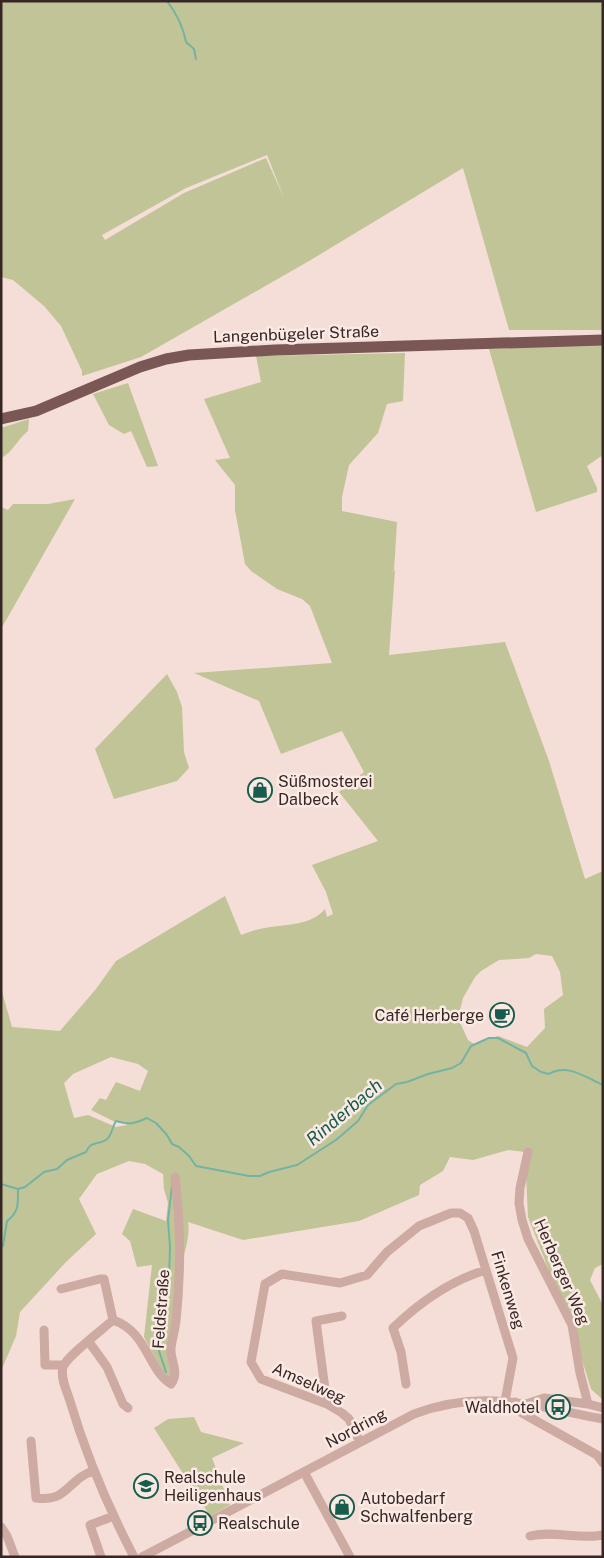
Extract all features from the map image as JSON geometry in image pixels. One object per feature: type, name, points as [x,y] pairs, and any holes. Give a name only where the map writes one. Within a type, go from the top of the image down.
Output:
[{"type":"main road","name":"Langenbügeler Straße","points":[[1,419],[36,411],[140,367],[189,354],[603,340]]},
{"type":"street","name":"Herberger Weg","points":[[528,1152],[520,1188],[519,1202],[522,1220],[528,1239],[572,1325],[580,1373],[588,1404]]},
{"type":"street","name":"Feldstraße","points":[[113,1320],[124,1324],[142,1342],[165,1380],[171,1384],[175,1378],[171,1350],[176,1323],[181,1247],[175,1176]]},
{"type":"street","name":"Finkenweg","points":[[442,1217],[460,1212],[468,1218],[474,1231],[513,1358],[506,1401]]},
{"type":"street","name":"Amselweg","points":[[360,1442],[349,1419],[342,1413],[326,1404],[261,1379],[251,1362],[265,1284],[282,1274],[340,1283],[367,1275],[387,1252],[403,1238],[419,1226],[442,1217]]},
{"type":"street","points":[[406,1384],[401,1352],[393,1328],[415,1308],[453,1282],[486,1270]]},
{"type":"street","points":[[61,1289],[104,1279],[113,1320],[74,1354],[64,1365],[62,1375],[78,1428],[94,1470],[134,1557]]},
{"type":"street","points":[[326,1404],[316,1321],[342,1316]]},
{"type":"street","points":[[44,1330],[45,1366],[64,1365]]},
{"type":"street","points":[[88,1342],[107,1367],[123,1404],[128,1408]]},
{"type":"street","points":[[525,1404],[544,1398],[603,1408]]},
{"type":"street","name":"Nordring","points":[[142,1557],[414,1414],[430,1408],[466,1401],[506,1401],[603,1419]]},
{"type":"street","points":[[515,1402],[522,1413],[597,1455],[603,1462]]},
{"type":"street","points":[[32,1441],[36,1498],[63,1495],[76,1480],[94,1470]]},
{"type":"street","points":[[304,1472],[350,1557]]},
{"type":"street","points":[[100,1557],[90,1525],[114,1516]]},
{"type":"street","points":[[1,1527],[16,1557]]},
{"type":"street","points":[[530,1536],[538,1534],[582,1537],[603,1534]]},
{"type":"green space","points":[[1,1],[603,1],[603,330],[509,330],[463,168],[309,261],[141,357],[82,376],[82,371],[61,326],[44,306],[13,280],[1,277]],"holes":[[[267,155],[284,198],[266,158],[184,193],[105,240],[102,235],[186,188]]]},
{"type":"green space","points":[[603,343],[603,455],[587,466],[597,492],[536,512],[489,349]]},
{"type":"green space","points":[[405,353],[403,401],[387,404],[378,433],[349,465],[342,497],[342,511],[397,522],[394,570],[390,573],[395,570],[389,655],[505,642],[549,761],[585,879],[603,871],[603,1264],[595,1268],[590,1280],[603,1305],[603,1400],[591,1389],[575,1337],[528,1217],[525,1152],[508,1150],[473,1160],[450,1157],[443,1171],[420,1185],[419,1195],[359,1221],[243,1240],[188,1222],[187,1241],[177,1288],[174,1379],[166,1378],[144,1337],[152,1265],[137,1267],[130,1241],[122,1234],[133,1209],[166,1221],[168,1203],[164,1189],[163,1174],[145,1164],[129,1161],[97,1174],[79,1199],[96,1234],[66,1262],[20,1312],[16,1336],[1,1371],[1,988],[12,1027],[60,1031],[96,989],[116,961],[225,896],[241,935],[259,929],[313,919],[325,909],[327,917],[333,914],[326,892],[312,865],[378,841],[339,792],[364,772],[342,731],[281,754],[259,701],[194,673],[332,663],[310,606],[302,599],[277,589],[251,571],[245,564],[235,510],[235,485],[215,460],[230,458],[204,399],[261,382],[256,356]],"holes":[[[536,954],[552,956],[560,972],[563,995],[544,1009],[545,1028],[527,1047],[498,1036],[474,1044],[468,1040],[458,1018],[463,998],[475,977],[499,960],[529,958]],[[111,1057],[138,1064],[148,1071],[140,1091],[116,1082],[106,1100],[100,1098],[91,1110],[115,1122],[122,1122],[127,1125],[116,1127],[88,1115],[74,1118],[64,1083],[73,1074]]]},
{"type":"green space","points":[[128,383],[158,466],[147,467],[131,431],[124,434],[109,425],[93,394]]},
{"type":"green space","points":[[29,419],[28,431],[1,458],[1,428]]},
{"type":"green space","points":[[75,499],[1,629],[1,507],[8,510],[13,504],[48,504]]},
{"type":"green space","points":[[167,674],[177,692],[182,707],[184,752],[189,768],[177,781],[114,799],[95,749]]},
{"type":"green space","points":[[194,1417],[201,1432],[244,1443],[212,1458],[230,1505],[210,1516],[154,1428],[168,1419]]},
{"type":"waterway","points":[[167,1],[179,20],[186,42],[194,49],[196,59]]},
{"type":"waterway","name":"Rinderbach","points":[[1,1184],[18,1189],[25,1187],[44,1172],[57,1169],[67,1160],[86,1152],[90,1146],[106,1140],[110,1136],[116,1121],[132,1123],[147,1118],[156,1123],[172,1144],[179,1147],[189,1156],[196,1166],[249,1176],[260,1176],[297,1165],[336,1140],[358,1121],[368,1105],[396,1084],[452,1068],[461,1063],[471,1046],[489,1038],[498,1038],[526,1053],[532,1066],[541,1072],[549,1074],[562,1070],[576,1072],[603,1085]]},
{"type":"waterway","points":[[166,1372],[159,1351],[169,1280],[170,1247],[168,1220],[172,1186]]},
{"type":"waterway","points":[[1,1247],[3,1246],[7,1221],[14,1214],[17,1207],[18,1190]]},
{"type":"place","name":"Süßmosterei Dalbeck","points":[[260,790]]},
{"type":"place","name":"Café Herberge","points":[[502,1015]]},
{"type":"place","name":"Waldhotel","points":[[558,1407]]},
{"type":"place","name":"Realschule Heiligenhaus","points":[[146,1486]]},
{"type":"place","name":"Autobedarf Schwalfenberg","points":[[342,1507]]},
{"type":"place","name":"Realschule","points":[[200,1523]]}]
